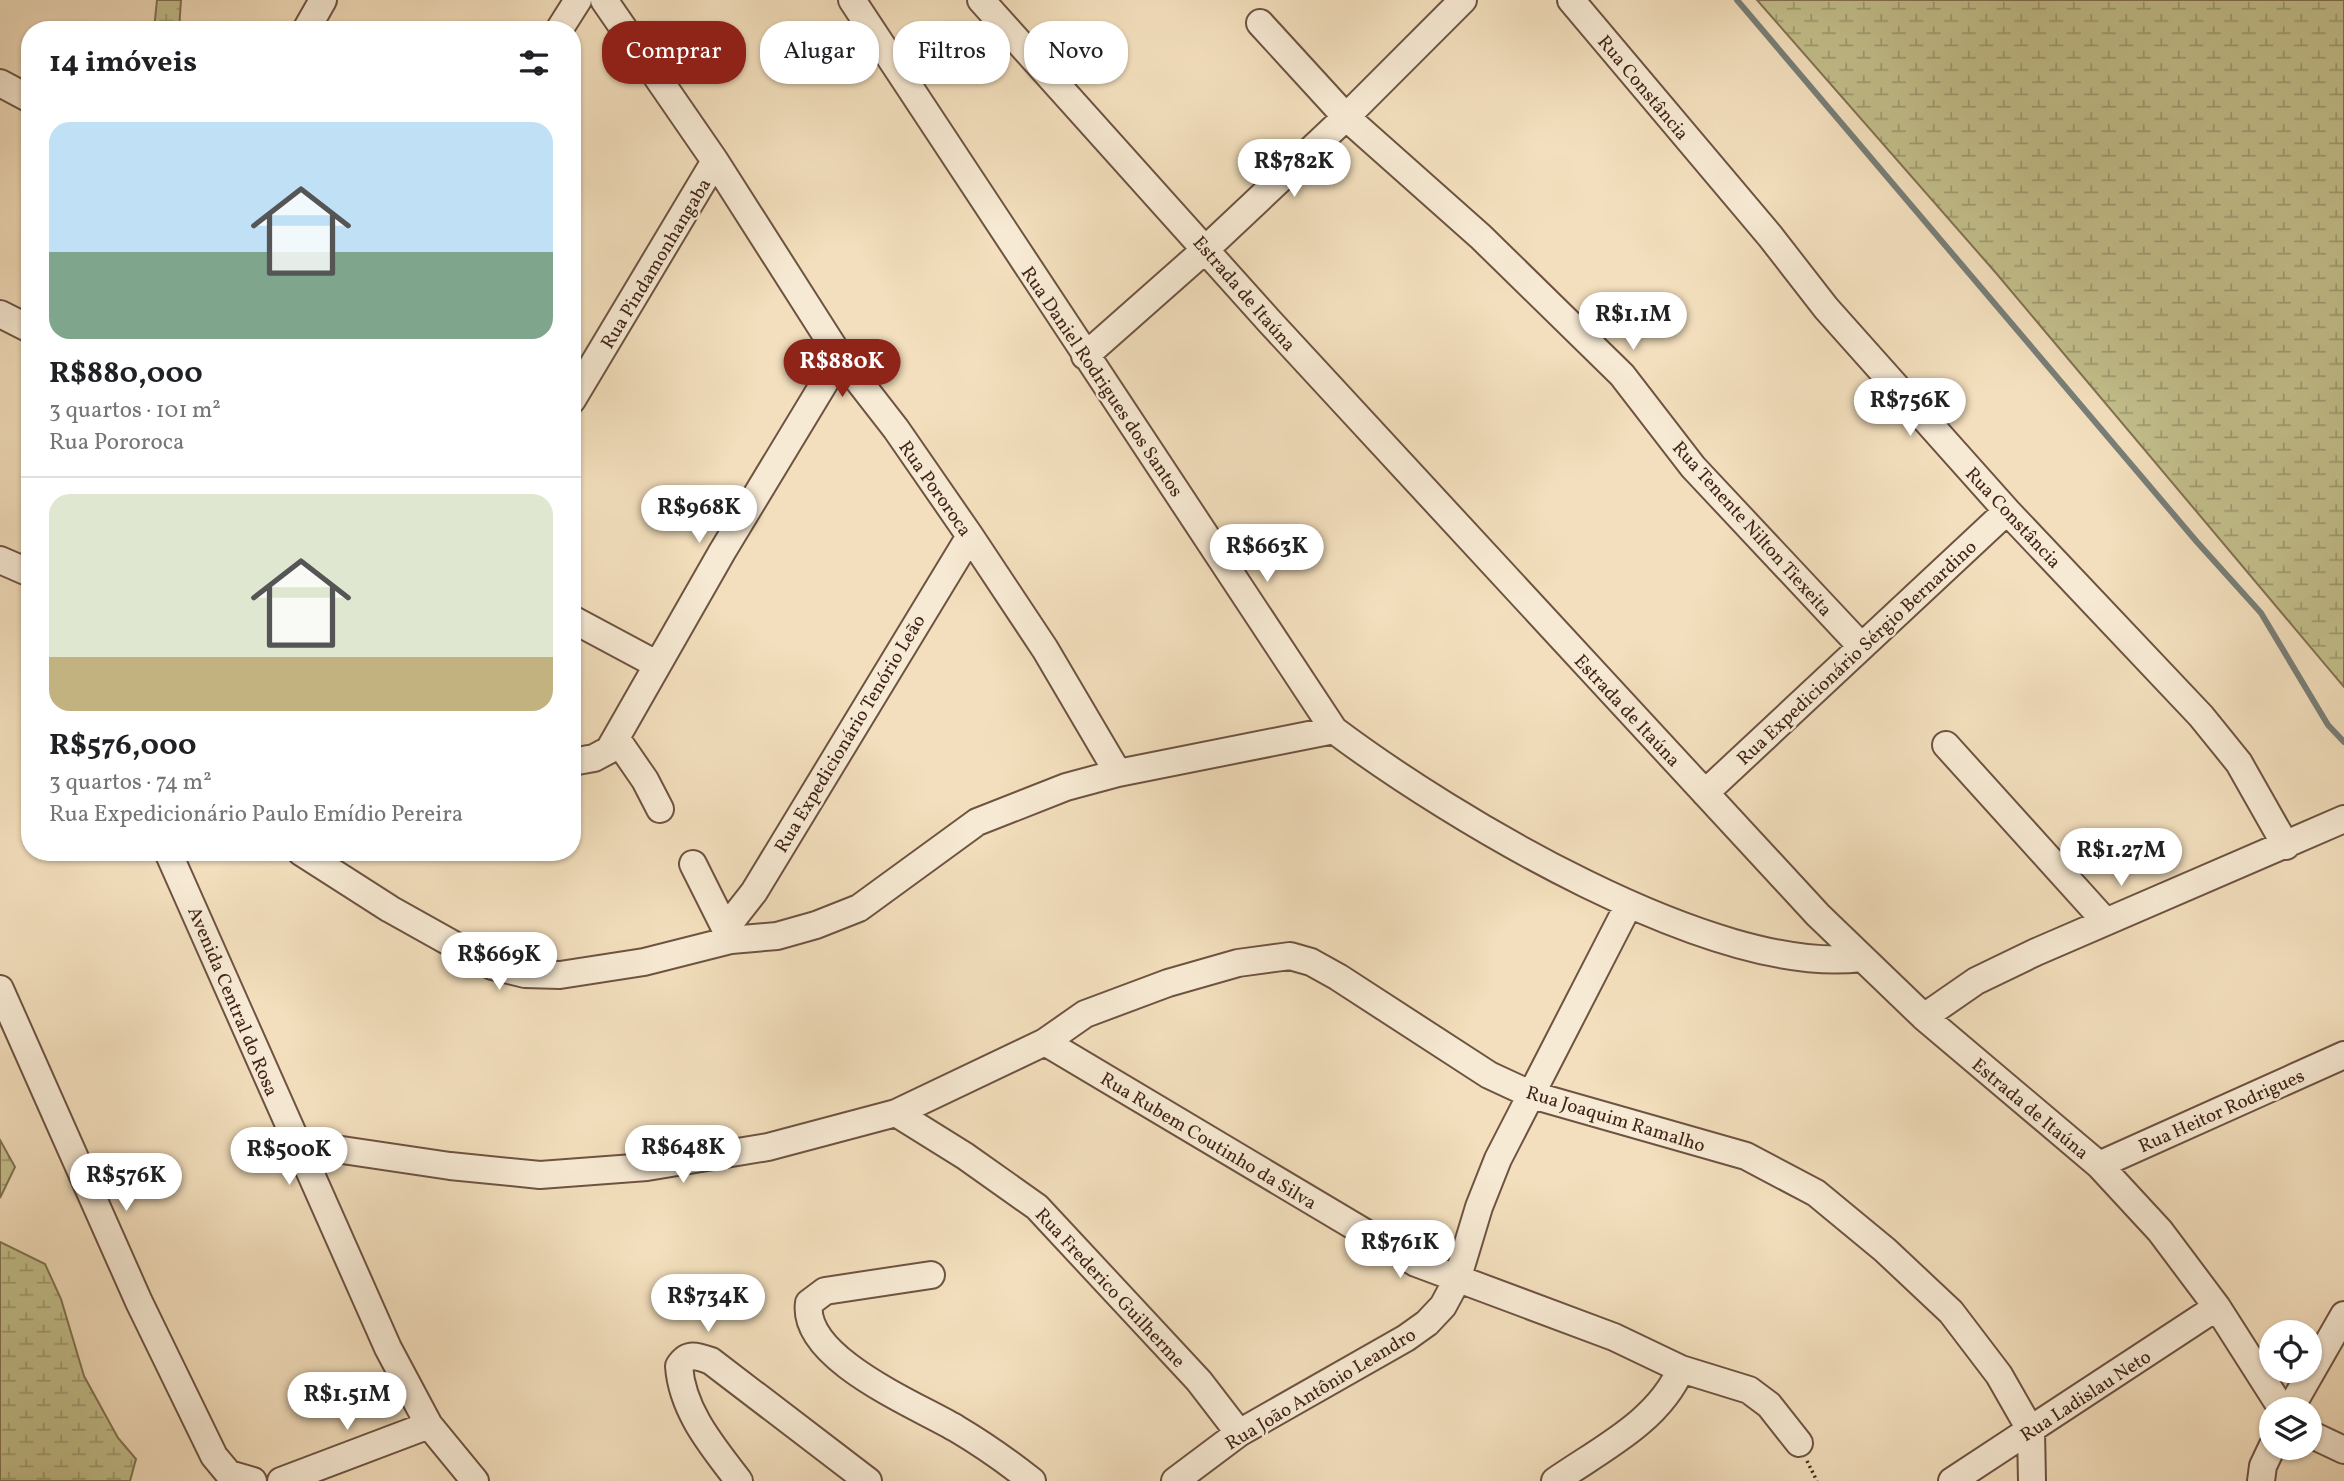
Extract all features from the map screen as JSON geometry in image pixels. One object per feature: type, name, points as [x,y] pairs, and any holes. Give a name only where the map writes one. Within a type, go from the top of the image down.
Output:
[{"type":"street","points":[[311,21],[323,0]]},
{"type":"street","points":[[565,21],[578,0]]},
{"type":"street","name":"Rua Pororoca","points":[[604,0],[715,162],[840,357],[896,429],[970,536],[1045,649],[1118,773]]},
{"type":"street","name":"Rua Daniel Rodrigues dos Santos","points":[[852,0],[1334,730],[1464,815],[1567,874],[1629,904],[1780,956],[1839,961],[1861,958]]},
{"type":"street","name":"Estrada de Itaúna","points":[[981,0],[1270,322],[1861,958],[1924,1017],[2099,1165],[2160,1231],[2217,1307],[2274,1397]]},
{"type":"street","points":[[1085,356],[1206,249],[1346,117],[1463,0]]},
{"type":"street","name":"Rua Constância","points":[[1571,0],[1770,236],[1826,308],[2007,511],[2201,716],[2239,763],[2286,846]]},
{"type":"street","name":"Rua Tenente Nilton Tiexeita","points":[[1260,23],[1346,117],[1481,237],[1622,374],[1693,467],[1860,645]]},
{"type":"street","points":[[0,83],[21,94]]},
{"type":"street","name":"Rua Pindamonhangaba","points":[[581,385],[715,162]]},
{"type":"street","points":[[0,314],[21,324]]},
{"type":"street","points":[[581,760],[594,758],[608,750],[616,738],[656,664],[840,357]]},
{"type":"street","name":"Rua Expedicionário Sérgio Bernardino","points":[[1705,793],[1860,645],[2007,511]]},
{"type":"street","name":"Rua Expedicionário Tenório Leão","points":[[728,935],[970,536]]},
{"type":"street","points":[[0,560],[21,569]]},
{"type":"street","points":[[581,624],[656,664]]},
{"type":"street","points":[[315,861],[390,909],[492,966],[524,974],[560,975],[644,962],[728,935],[777,936],[859,908],[978,822],[1066,787],[1118,773],[1334,730]]},
{"type":"street","points":[[616,738],[646,780],[660,809]]},
{"type":"street","points":[[1947,745],[2105,921]]},
{"type":"street","points":[[1924,1017],[1976,981],[2105,921],[2286,846],[2316,828],[2344,819]]},
{"type":"street","name":"Avenida Central do Rosa","points":[[173,861],[295,1143],[388,1348],[429,1425],[475,1481]]},
{"type":"street","points":[[693,864],[728,935]]},
{"type":"street","name":"Rua João Antônio Leandro","points":[[1175,1481],[1239,1433],[1427,1323],[1443,1306],[1457,1280],[1479,1207],[1498,1159],[1629,904]]},
{"type":"street","name":"Rua Joaquim Ramalho","points":[[295,1143],[438,1165],[540,1175],[647,1167],[768,1147],[896,1113],[1045,1042],[1085,1014],[1168,983],[1238,963],[1290,956],[1311,962],[1338,977],[1489,1075],[1532,1095],[1746,1156],[1816,1193],[1885,1250],[1951,1312],[1999,1375],[2031,1431],[2032,1481]]},
{"type":"street","points":[[0,989],[139,1302],[214,1456],[229,1474],[253,1481]]},
{"type":"street","name":"Rua Rubem Coutinho da Silva","points":[[1045,1042],[1416,1262],[1457,1280],[1614,1337],[1681,1369],[1749,1390],[1769,1405],[1799,1443]]},
{"type":"street","name":"Rua Heitor Rodrigues","points":[[2099,1165],[2344,1055]]},
{"type":"street","name":"Rua Frederico Guilherme","points":[[896,1113],[965,1156],[1037,1208],[1199,1381],[1239,1433]]},
{"type":"street","points":[[931,1275],[825,1291],[809,1303],[807,1312],[813,1329],[824,1344],[846,1363],[894,1397],[995,1452],[1032,1481]]},
{"type":"street","name":"Rua Ladislau Neto","points":[[1951,1481],[2217,1307]]},
{"type":"street","points":[[2297,1397],[2344,1315]]},
{"type":"street","points":[[740,1481],[706,1439],[683,1392],[679,1366],[688,1356],[696,1355],[711,1361],[868,1481]]},
{"type":"street","points":[[1555,1481],[1645,1418],[1673,1388],[1681,1369]]},
{"type":"street","points":[[281,1481],[429,1425]]},
{"type":"street","points":[[2322,1440],[2344,1450]]},
{"type":"street","points":[[2261,1481],[2266,1460]]},
{"type":"green space","points":[[157,0],[181,0],[180,21],[155,21]]},
{"type":"green space","points":[[1757,0],[2344,0],[2344,687],[1996,273]]},
{"type":"green space","points":[[0,1140],[15,1167],[0,1198]]},
{"type":"green space","points":[[0,1242],[45,1264],[61,1299],[84,1376],[118,1438],[136,1459],[130,1481],[0,1481]]},
{"type":"waterway","points":[[1737,0],[2197,542],[2261,613],[2328,725],[2344,742]]}]
